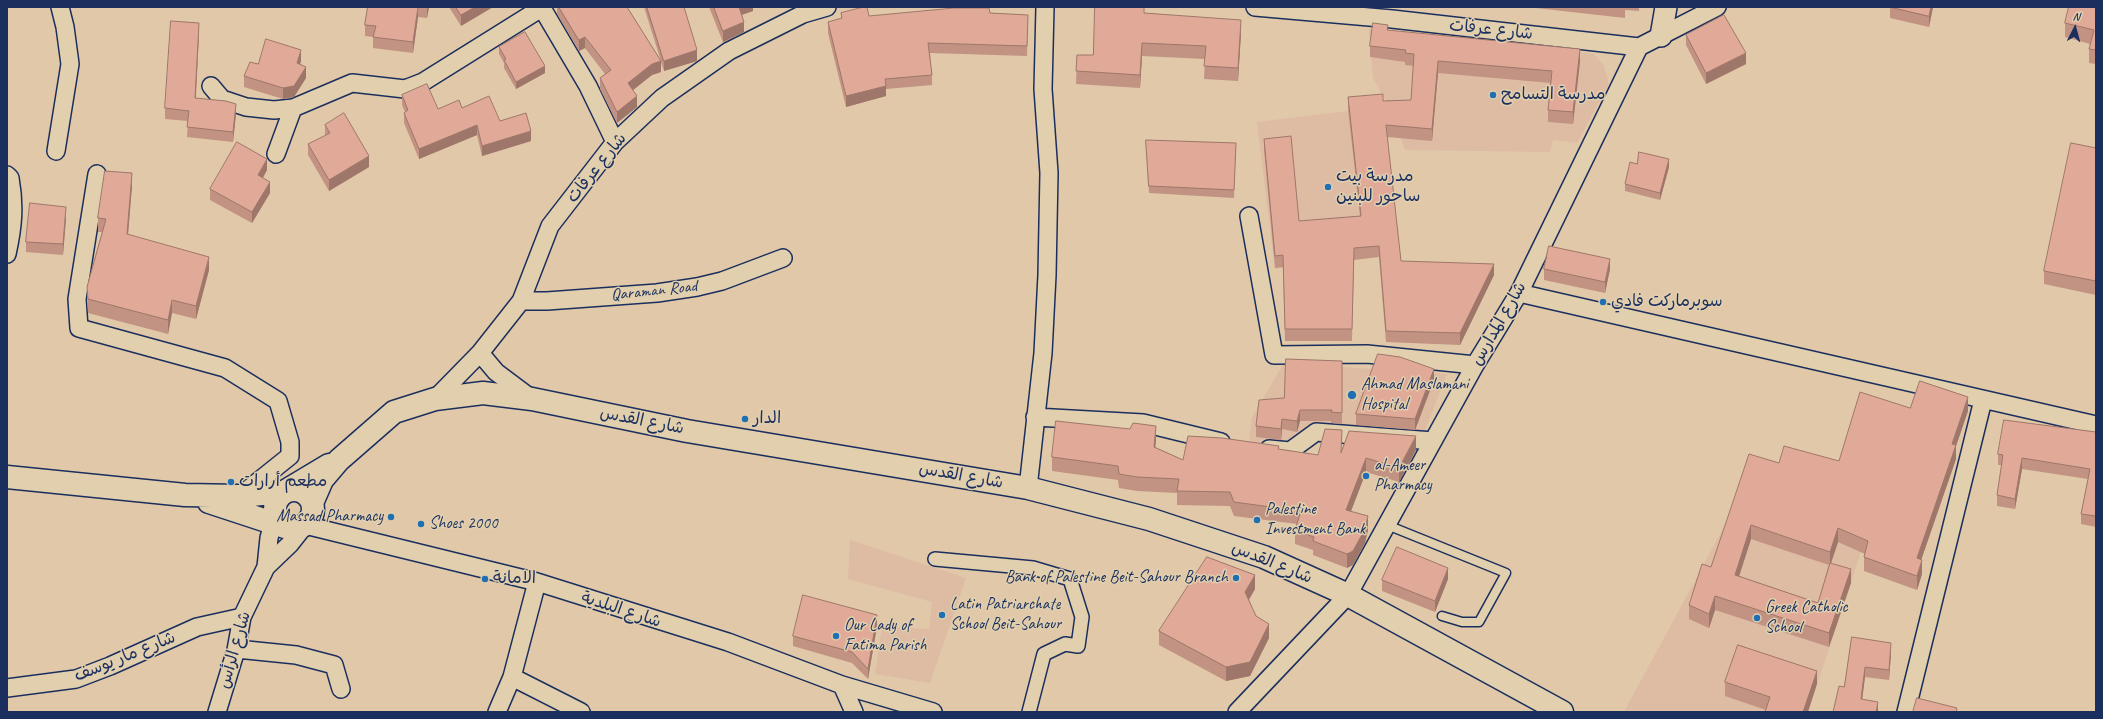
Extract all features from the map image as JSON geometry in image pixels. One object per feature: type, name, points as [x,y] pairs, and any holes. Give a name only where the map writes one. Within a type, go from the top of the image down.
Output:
[{"type":"main road","name":"شارع القدس","points":[[312,503],[322,480],[339,460],[394,412],[435,399],[483,393],[532,399],[688,430],[1028,488],[1149,519],[1264,557],[1348,595],[1562,712]]},
{"type":"main road","name":"شارع القدس","points":[[284,492],[321,469],[339,460]]},
{"type":"main road","points":[[7,478],[185,495],[240,496],[293,490],[301,491],[308,496],[312,503],[312,515],[286,523],[185,495]]},
{"type":"main road","points":[[284,492],[276,502],[286,523]]},
{"type":"street","points":[[56,151],[70,64],[65,27],[60,7]]},
{"type":"street","name":"شارع عرفات","points":[[435,399],[480,353],[521,300],[550,226],[615,142],[662,98],[729,51],[803,14],[827,7]]},
{"type":"street","points":[[1028,488],[1043,353],[1047,267],[1049,173],[1043,89],[1045,7]]},
{"type":"street","name":"شارع عرفات","points":[[1255,7],[1392,13],[1639,46]]},
{"type":"street","points":[[1661,36],[1666,7]]},
{"type":"street","points":[[1639,46],[1717,7]]},
{"type":"street","points":[[211,86],[222,99],[246,107],[274,110],[293,108],[352,83],[405,88],[423,82],[536,9],[588,86],[615,142]]},
{"type":"street","name":"شارع المدارس","points":[[1237,712],[1348,595],[1475,365],[1519,293],[1639,46]]},
{"type":"street","points":[[276,154],[293,108]]},
{"type":"street","points":[[97,174],[77,298],[79,328],[225,368],[278,401],[290,442],[290,456],[240,496]]},
{"type":"street","points":[[7,175],[10,178],[13,192],[14,224],[7,254]]},
{"type":"street","points":[[1249,216],[1274,355],[1367,354],[1475,365]]},
{"type":"street","name":"Qaraman Road","points":[[521,300],[547,301],[656,293],[697,287],[722,280],[782,258]]},
{"type":"street","points":[[1519,293],[1983,400],[2095,421]]},
{"type":"street","points":[[480,353],[496,372],[532,399]]},
{"type":"street","points":[[1906,712],[1983,400]]},
{"type":"street","points":[[1036,417],[1143,423],[1243,445],[1290,451],[1316,432],[1433,441]]},
{"type":"street","name":"شارع الرأس","points":[[217,712],[236,649],[242,617],[266,567],[269,538],[286,523]]},
{"type":"street","name":"شارع الرأس","points":[[266,567],[290,544],[286,523]]},
{"type":"street","name":"شارع البلدية","points":[[286,523],[537,582],[728,642],[842,685],[933,712]]},
{"type":"street","points":[[935,559],[1033,568],[1070,579],[1082,617],[1078,646],[1065,644],[1044,654],[1029,712]]},
{"type":"street","points":[[497,712],[512,677],[537,582]]},
{"type":"street","name":"شارع مار يوسف","points":[[7,688],[76,678],[110,666],[197,627],[242,617]]},
{"type":"street","points":[[236,649],[296,656],[334,665],[341,689]]},
{"type":"street","points":[[512,677],[581,712]]},
{"type":"street","points":[[842,685],[854,712]]},
{"type":"lane","points":[[1387,525],[1506,574],[1479,622],[1462,622],[1442,616]]},
{"type":"shaded area","name":"مدرسة التسامح","points":[[1369,29],[1594,54],[1604,66],[1609,84],[1577,143],[1553,140],[1550,152],[1405,150],[1389,106],[1373,78]]},
{"type":"shaded area","name":"مدرسة بيت ساحور للبنين","points":[[1380,107],[1399,253],[1275,269],[1257,122]]},
{"type":"shaded area","name":"Ahmad Maslamani Hospital","points":[[1284,363],[1447,374],[1422,438],[1306,427],[1285,447],[1249,442],[1252,417]]},
{"type":"shaded area","name":"Greek Catholic School","points":[[1746,486],[1870,525],[1808,712],[1624,712]]},
{"type":"shaded area","name":"Latin Patriarchate School Beit-Sahour","points":[[850,540],[966,578],[930,683],[875,674],[882,627],[929,629],[932,602],[848,579]]},
{"type":"building","points":[[368,7],[418,7],[413,42],[373,37],[376,26],[365,25]]},
{"type":"building","points":[[456,7],[475,7],[461,15]]},
{"type":"building","points":[[559,7],[627,7],[661,61],[652,64],[628,83],[637,96],[617,112],[600,78],[611,70],[585,37],[579,40]]},
{"type":"building","points":[[647,7],[684,7],[697,50],[664,61]]},
{"type":"building","points":[[714,7],[739,7],[744,22],[723,31]]},
{"type":"building","points":[[867,7],[869,16],[954,8],[989,8],[990,13],[1028,15],[1027,46],[928,43],[932,75],[885,79],[886,86],[846,96],[828,22],[842,18],[841,13]]},
{"type":"building","points":[[1095,7],[1144,7],[1144,13],[1241,20],[1238,68],[1204,66],[1206,46],[1142,43],[1140,75],[1076,71],[1077,55],[1093,55]]},
{"type":"building","points":[[1890,7],[1931,7],[1929,16]]},
{"type":"building","points":[[2069,7],[2096,7],[2096,50],[2089,49],[2094,30],[2065,23]]},
{"type":"building","points":[[1724,15],[1746,53],[1706,73],[1686,35]]},
{"type":"building","points":[[171,21],[199,23],[195,98],[226,101],[236,104],[233,132],[187,127],[189,111],[165,108]]},
{"type":"building","points":[[1373,23],[1388,25],[1387,30],[1580,49],[1573,112],[1548,110],[1552,71],[1438,61],[1432,129],[1386,125],[1401,261],[1494,264],[1460,333],[1386,331],[1379,246],[1354,248],[1352,329],[1285,329],[1283,255],[1275,256],[1264,139],[1291,136],[1299,221],[1361,216],[1348,97],[1383,94],[1383,101],[1411,100],[1414,54],[1405,53],[1406,50],[1370,46]]},
{"type":"building","points":[[525,32],[545,66],[516,82],[499,47]]},
{"type":"building","points":[[266,39],[301,50],[297,63],[306,67],[294,86],[283,88],[244,76],[250,62],[258,64]]},
{"type":"building","points":[[427,84],[438,109],[459,100],[462,108],[489,96],[500,121],[526,113],[531,131],[482,146],[477,125],[419,149],[404,113],[408,110],[402,95]]},
{"type":"building","points":[[344,113],[369,156],[329,180],[308,144],[330,133],[325,125]]},
{"type":"building","points":[[1146,140],[1236,143],[1234,190],[1149,186]]},
{"type":"building","points":[[237,142],[267,159],[258,175],[270,182],[252,212],[210,189]]},
{"type":"building","points":[[2071,143],[2096,148],[2096,281],[2044,271]]},
{"type":"building","points":[[1639,152],[1669,159],[1660,193],[1625,184],[1630,162],[1637,164]]},
{"type":"building","points":[[105,171],[132,173],[127,234],[209,257],[196,306],[172,300],[168,320],[88,299],[87,287],[106,219],[98,218]]},
{"type":"building","points":[[30,203],[66,207],[63,244],[26,242]]},
{"type":"building","points":[[1549,246],[1610,259],[1605,282],[1544,269]]},
{"type":"building","points":[[1378,354],[1400,357],[1434,369],[1415,419],[1356,414]]},
{"type":"building","points":[[1286,359],[1342,361],[1342,413],[1331,412],[1332,410],[1300,410],[1297,421],[1282,419],[1281,429],[1256,426],[1259,400],[1284,398]]},
{"type":"building","points":[[1920,381],[1968,397],[1952,444],[1956,445],[1917,558],[1922,560],[1917,576],[1864,557],[1868,541],[1838,528],[1830,552],[1751,525],[1735,575],[1818,603],[1830,563],[1851,569],[1829,633],[1715,596],[1709,614],[1689,605],[1702,564],[1711,567],[1749,454],[1779,463],[1784,446],[1839,461],[1860,392],[1910,408]]},
{"type":"building","points":[[2004,420],[2096,432],[2096,516],[2081,514],[2090,469],[2022,458],[2015,499],[1997,495],[2003,455],[1998,454]]},
{"type":"building","points":[[1056,421],[1130,429],[1133,423],[1156,426],[1154,447],[1183,460],[1188,436],[1222,438],[1279,446],[1278,449],[1318,455],[1325,429],[1342,430],[1341,453],[1349,431],[1416,436],[1399,468],[1366,458],[1346,510],[1368,516],[1365,529],[1353,551],[1347,554],[1313,541],[1314,537],[1295,530],[1301,511],[1234,502],[1230,492],[1177,491],[1179,479],[1137,477],[1119,474],[1118,466],[1052,457]]},
{"type":"building","points":[[1397,547],[1448,568],[1435,601],[1382,580]]},
{"type":"building","points":[[1207,557],[1255,575],[1245,592],[1256,616],[1269,624],[1250,662],[1226,667],[1159,631]]},
{"type":"building","name":"Our Lady of Fatima Parish","points":[[803,595],[877,615],[868,669],[852,652],[793,636]]},
{"type":"building","points":[[1852,637],[1891,643],[1889,670],[1865,667],[1861,699],[1878,702],[1876,712],[1833,712],[1839,686],[1844,687]]},
{"type":"building","points":[[1738,645],[1817,671],[1803,712],[1765,712],[1770,697],[1725,682]]},
{"type":"building","points":[[1917,698],[1957,708],[1956,712],[1913,712]]},
{"type":"place","name":"مدرسة التسامح","points":[[1493,95]]},
{"type":"place","name":"مدرسة بيت ساحور للبنين","points":[[1328,187]]},
{"type":"place","name":"سوبرماركت فادي","points":[[1603,302]]},
{"type":"place","name":"Ahmad Maslamani Hospital","points":[[1352,395]]},
{"type":"place","name":"الدار","points":[[745,419]]},
{"type":"place","name":"al-Ameer Pharmacy","points":[[1366,476]]},
{"type":"place","name":"مطعم أرارات","points":[[231,482]]},
{"type":"place","name":"Massad Pharmacy","points":[[391,517]]},
{"type":"place","name":"Palestine Investment Bank","points":[[1257,520]]},
{"type":"place","name":"Shoes 2000","points":[[421,524]]},
{"type":"place","name":"Bank of Palestine Beit-Sahour Branch","points":[[1236,578]]},
{"type":"place","name":"الامانة","points":[[485,579]]},
{"type":"place","name":"Latin Patriarchate School Beit-Sahour","points":[[942,615]]},
{"type":"place","name":"Greek Catholic School","points":[[1757,618]]},
{"type":"place","name":"Our Lady of Fatima Parish","points":[[836,636]]}]
